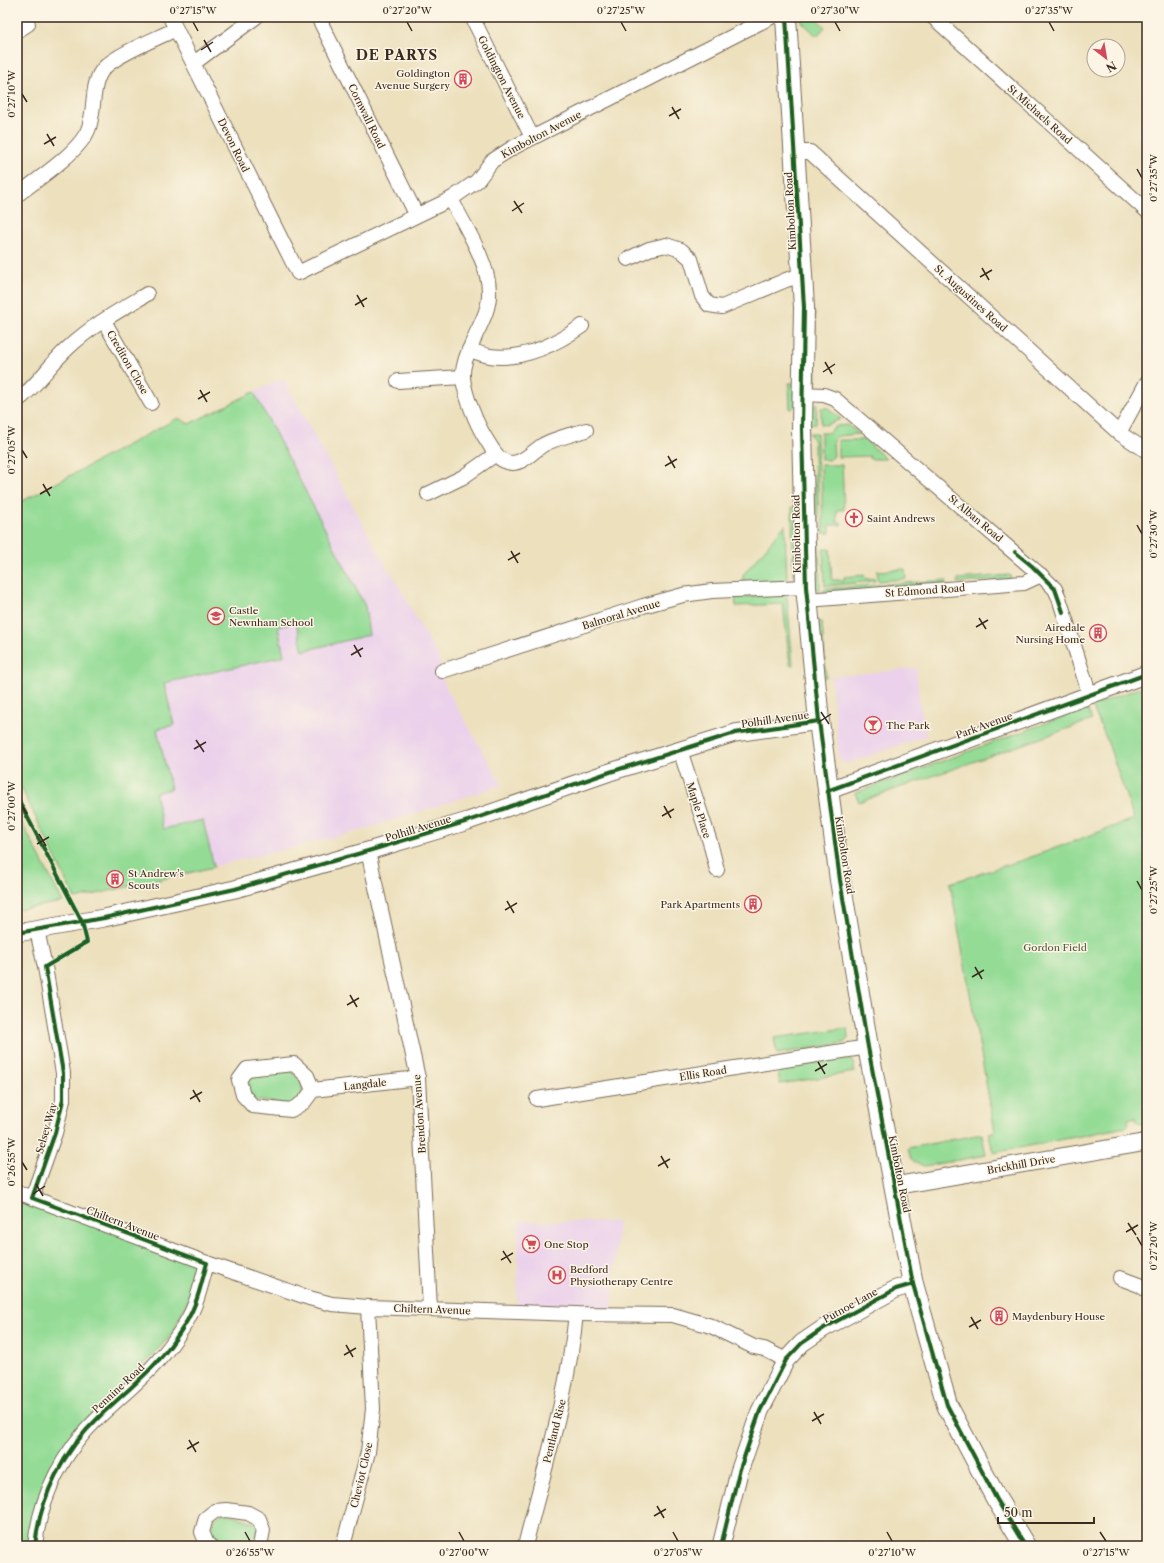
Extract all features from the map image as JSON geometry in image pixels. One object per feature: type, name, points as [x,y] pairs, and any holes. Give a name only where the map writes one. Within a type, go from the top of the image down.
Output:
[{"type":"main road","name":"Kimbolton Road","points":[[786,17],[804,307],[802,394],[806,593],[827,791],[840,880],[868,1047],[913,1284],[947,1405],[996,1498],[1025,1546]]},
{"type":"street","points":[[17,30],[28,24],[24,17]]},
{"type":"street","points":[[194,63],[256,17]]},
{"type":"street","name":"Cornwall Road","points":[[318,17],[416,214]]},
{"type":"street","name":"Goldington Avenue","points":[[472,17],[532,137]]},
{"type":"street","name":"Kimbolton Avenue","points":[[298,273],[451,198],[477,181],[492,161],[532,137],[771,17]]},
{"type":"street","name":"St Michaels Road","points":[[933,17],[1147,211]]},
{"type":"street","points":[[17,195],[77,148],[88,130],[93,115],[96,82],[103,69],[114,60],[173,23]]},
{"type":"street","name":"Devon Road","points":[[173,23],[298,273]]},
{"type":"street","name":"St. Augustines Road","points":[[794,152],[810,152],[1119,433],[1147,450]]},
{"type":"street","points":[[451,198],[478,253],[487,277],[489,291],[487,310],[469,350],[463,377],[470,406],[482,432],[496,454],[503,461],[513,463],[526,459],[544,444],[586,430]]},
{"type":"street","points":[[628,259],[649,249],[666,245],[681,250],[691,259],[702,296],[709,305],[722,307],[786,280],[802,275]]},
{"type":"street","name":"Crediton Close","points":[[17,401],[35,386],[67,348],[86,333],[147,294]]},
{"type":"street","name":"Crediton Close","points":[[104,321],[151,402]]},
{"type":"street","points":[[469,350],[490,356],[516,356],[547,346],[564,338],[582,326]]},
{"type":"street","points":[[398,381],[463,377]]},
{"type":"street","points":[[1119,433],[1147,382]]},
{"type":"street","name":"St Alban Road","points":[[802,394],[824,395],[835,399],[1041,575],[1055,589],[1090,696]]},
{"type":"street","points":[[428,494],[463,477],[496,454]]},
{"type":"street","name":"St Edmond Road","points":[[806,593],[1024,583],[1041,575]]},
{"type":"street","name":"Balmoral Avenue","points":[[442,671],[643,606],[683,595],[712,591],[806,593]]},
{"type":"street","name":"Park Avenue","points":[[827,791],[1147,674]]},
{"type":"street","name":"Polhill Avenue","points":[[17,934],[104,918],[236,889],[468,821],[610,772],[735,733],[819,721]]},
{"type":"street","name":"Maple Place","points":[[680,750],[710,842],[717,870]]},
{"type":"street","name":"Brendon Avenue","points":[[368,851],[418,1078],[430,1309]]},
{"type":"street","name":"Selsey Way","points":[[32,1198],[55,1133],[63,1100],[63,1073],[45,967],[37,930]]},
{"type":"street","name":"Ellis Road","points":[[537,1099],[868,1047]]},
{"type":"street","points":[[294,1064],[307,1076],[313,1090],[304,1102],[291,1110],[253,1106],[243,1095],[239,1080],[247,1069],[294,1064]]},
{"type":"street","name":"Langdale","points":[[313,1090],[418,1078]]},
{"type":"street","name":"Brickhill Drive","points":[[894,1186],[1147,1142]]},
{"type":"street","name":"Chiltern Avenue","points":[[17,1192],[208,1263],[309,1298],[332,1304],[368,1307],[576,1314],[673,1315],[711,1326],[786,1360]]},
{"type":"street","name":"Pennine Road","points":[[35,1546],[41,1508],[57,1472],[75,1442],[99,1416],[147,1372],[176,1339],[195,1306],[208,1263]]},
{"type":"street","points":[[1120,1278],[1139,1285],[1147,1290]]},
{"type":"street","name":"Putnoe Lane","points":[[721,1546],[739,1472],[760,1411],[786,1360],[802,1343],[824,1328],[896,1289],[913,1284]]},
{"type":"street","name":"Cheviot Close","points":[[343,1546],[368,1452],[373,1409],[368,1307]]},
{"type":"street","name":"Pentland Rise","points":[[525,1546],[561,1402],[573,1344],[576,1314]]},
{"type":"street","points":[[210,1546],[207,1544],[202,1532],[206,1518],[215,1511],[226,1510],[248,1513],[259,1519],[263,1530],[260,1546]]},
{"type":"shaded area","name":"Castle Newnham School","points":[[283,378],[389,572],[391,572],[439,659],[445,686],[502,785],[356,832],[150,882],[17,779],[17,504],[178,418],[189,424]]},
{"type":"shaded area","points":[[916,668],[919,698],[926,736],[848,763],[843,762],[839,758],[831,677]]},
{"type":"shaded area","points":[[519,1221],[618,1222],[612,1309],[517,1305]]},
{"type":"green space","points":[[801,17],[814,17],[825,27],[817,36],[802,22]]},
{"type":"green space","points":[[812,313],[815,314],[816,386],[813,382]]},
{"type":"green space","points":[[789,383],[794,383],[795,406],[792,409],[790,409]]},
{"type":"green space","name":"Castle Newnham School","points":[[254,392],[365,606],[369,635],[303,651],[296,622],[278,627],[284,656],[164,683],[174,725],[157,729],[171,789],[155,793],[163,829],[203,820],[214,867],[75,899],[17,779],[17,504],[178,418],[189,424]]},
{"type":"green space","points":[[817,403],[816,424],[809,425],[812,407]]},
{"type":"green space","points":[[821,408],[828,408],[841,419],[826,425],[821,424]]},
{"type":"green space","points":[[848,425],[859,434],[838,436],[833,441],[834,456],[829,460],[821,459],[821,433],[827,433],[837,426]]},
{"type":"green space","points":[[809,433],[817,433],[820,591],[814,586],[811,576],[816,570],[814,441]]},
{"type":"green space","points":[[838,440],[865,440],[886,459],[870,459],[870,456],[838,457]]},
{"type":"green space","points":[[821,465],[842,465],[844,510],[837,510],[837,522],[841,522],[841,525],[830,525],[830,533],[823,533]]},
{"type":"green space","points":[[792,507],[796,507],[797,569],[793,575]]},
{"type":"green space","points":[[785,525],[787,579],[784,581],[743,583],[743,575]]},
{"type":"green space","points":[[823,549],[830,549],[832,580],[844,580],[844,577],[864,575],[865,579],[875,578],[875,581],[825,586]]},
{"type":"green space","points":[[905,569],[906,579],[878,581],[877,571]]},
{"type":"green space","points":[[1010,575],[1011,579],[958,583],[958,579]]},
{"type":"green space","points":[[946,580],[947,584],[824,593],[824,589]]},
{"type":"green space","points":[[784,595],[787,597],[793,665],[790,665],[783,604],[736,606],[735,597]]},
{"type":"green space","points":[[818,620],[822,623],[826,677],[822,678]]},
{"type":"green space","name":"Gordon Field","points":[[1147,685],[1147,1123],[1140,1124],[1136,1121],[1135,1117],[1128,1119],[1129,1123],[1126,1127],[993,1153],[989,1133],[995,1132],[950,883],[1026,859],[1134,819],[1107,740],[1092,706]]},
{"type":"green space","points":[[1087,708],[1092,720],[859,802],[855,793]]},
{"type":"green space","points":[[17,813],[63,902],[17,910]]},
{"type":"green space","points":[[847,1028],[848,1039],[844,1043],[777,1054],[774,1038]]},
{"type":"green space","points":[[847,1058],[853,1062],[855,1072],[780,1084],[778,1073],[779,1068]]},
{"type":"green space","points":[[291,1071],[302,1082],[302,1095],[292,1105],[254,1100],[246,1088],[245,1079],[255,1073]]},
{"type":"green space","points":[[982,1134],[986,1155],[925,1166],[918,1164],[911,1158],[908,1148]]},
{"type":"green space","points":[[17,1198],[193,1259],[199,1278],[171,1335],[132,1378],[77,1429],[51,1471],[35,1509],[27,1546],[17,1546]]},
{"type":"green space","points":[[226,1512],[260,1525],[256,1541],[248,1544],[216,1540],[211,1529],[213,1520]]},
{"type":"cycle path","points":[[786,17],[804,307],[802,429],[806,587],[819,721],[840,880],[868,1047],[913,1284],[947,1405],[996,1498],[1025,1546]]},
{"type":"cycle path","points":[[1015,552],[1032,566],[1055,589],[1063,612]]},
{"type":"cycle path","points":[[827,791],[1147,674]]},
{"type":"cycle path","points":[[17,933],[104,918],[235,889],[468,821],[610,772],[735,733],[819,721]]},
{"type":"cycle path","points":[[17,797],[82,922],[87,942],[45,967],[63,1073],[63,1100],[55,1133],[32,1198],[207,1263],[193,1308],[187,1321],[168,1349],[150,1370],[100,1416],[64,1459],[48,1492],[42,1510],[35,1546]]},
{"type":"cycle path","points":[[721,1546],[739,1472],[760,1411],[786,1360],[802,1343],[824,1328],[896,1289],[913,1284]]},
{"type":"place","name":"Goldington Avenue Surgery","points":[[463,79]]},
{"type":"place","name":"Saint Andrews","points":[[854,518]]},
{"type":"place","name":"Castle Newnham School","points":[[216,616]]},
{"type":"place","name":"Airedale Nursing Home","points":[[1098,633]]},
{"type":"place","name":"The Park","points":[[873,725]]},
{"type":"place","name":"St Andrew's Scouts","points":[[115,879]]},
{"type":"place","name":"Park Apartments","points":[[753,904]]},
{"type":"place","name":"One Stop","points":[[531,1244]]},
{"type":"place","name":"Bedford Physiotherapy Centre","points":[[557,1275]]},
{"type":"place","name":"Maydenbury House","points":[[999,1316]]},
{"type":"district","name":"DE PARYS","points":[[397,55]]}]
